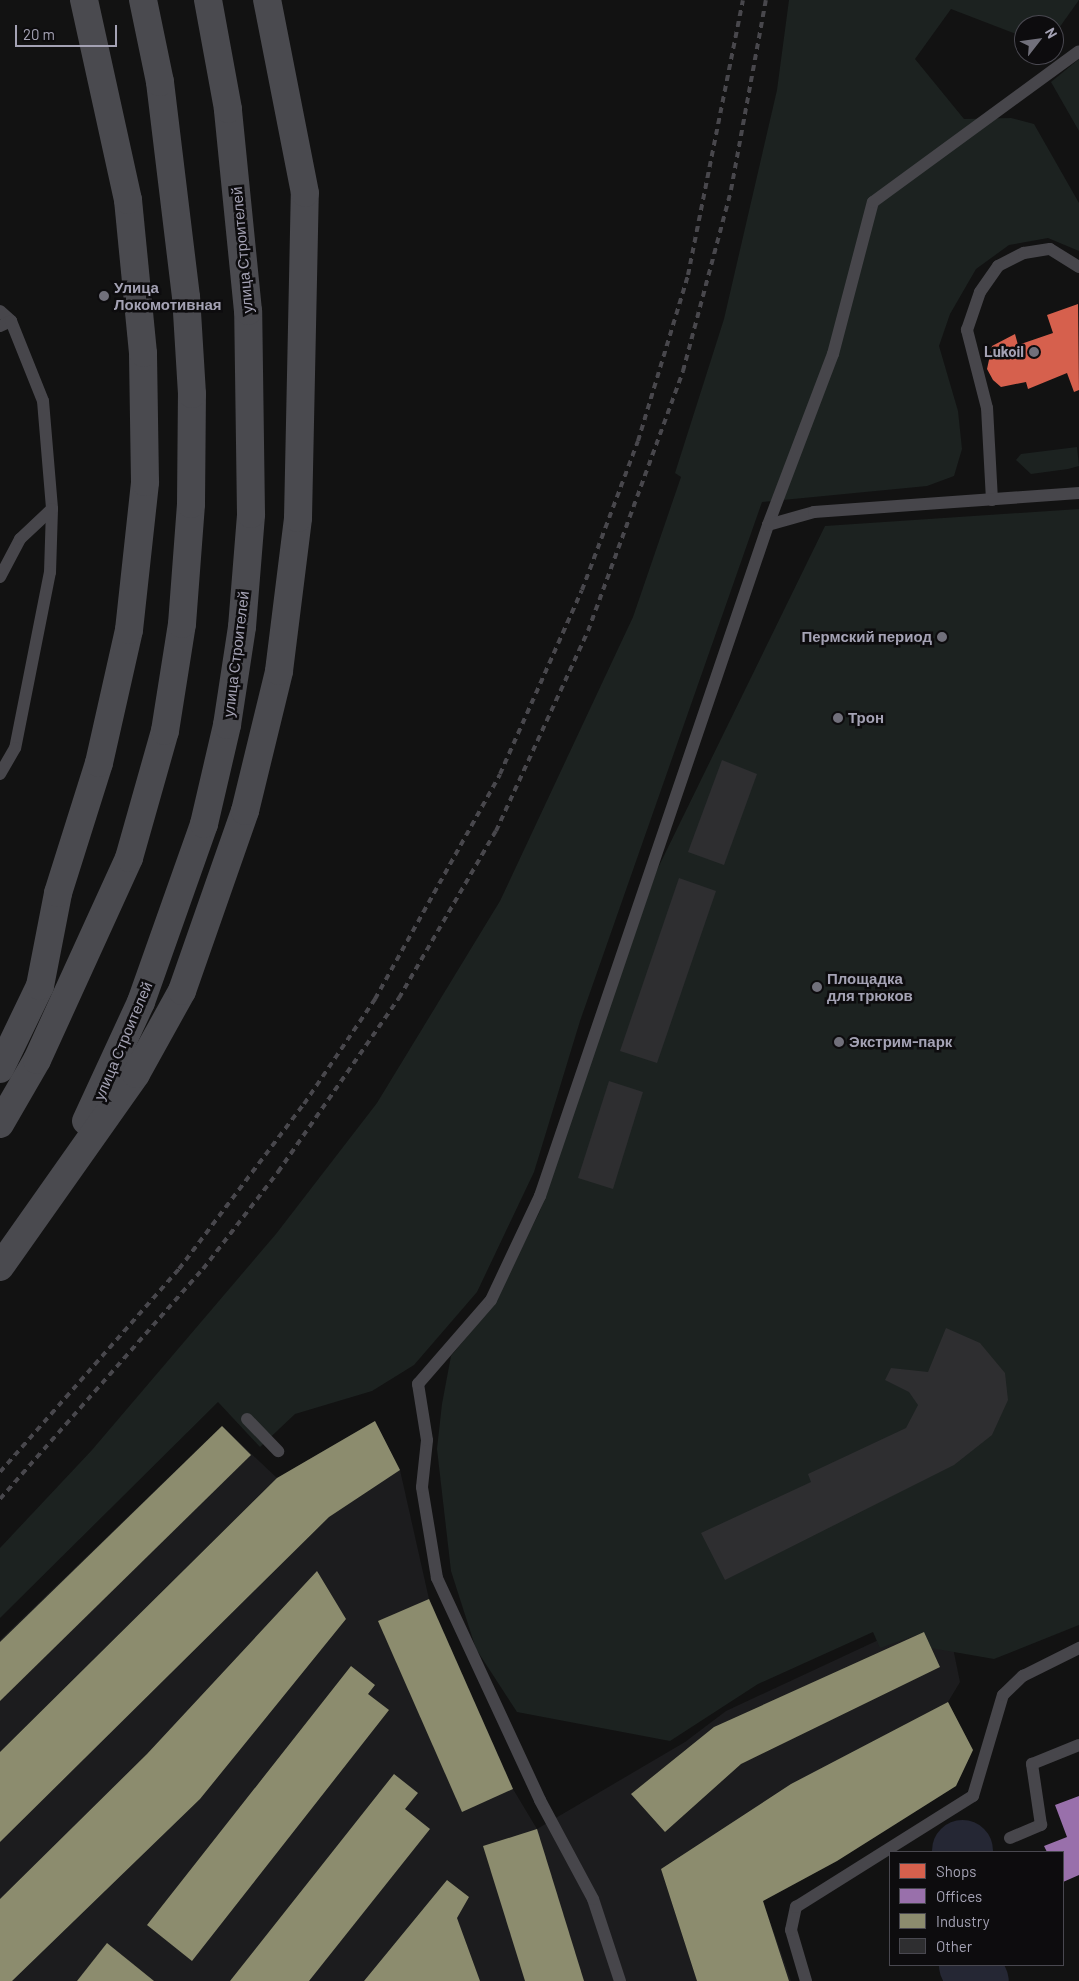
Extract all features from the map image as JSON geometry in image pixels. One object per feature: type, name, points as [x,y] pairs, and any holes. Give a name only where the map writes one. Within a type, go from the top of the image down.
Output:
[{"type":"main road","points":[[0,1069],[40,986],[58,893],[99,764],[129,630],[145,482],[143,353],[128,200],[84,0]]},
{"type":"main road","points":[[0,1124],[41,1052],[130,858],[165,731],[182,624],[191,504],[192,394],[186,297],[166,125],[143,0]]},
{"type":"main road","name":"улица Строителей","points":[[0,1261],[27,1224],[97,1102],[142,1002],[204,824],[227,725],[243,608],[251,495],[246,293],[228,109],[208,0]]},
{"type":"main road","points":[[0,1267],[136,1074],[182,991],[245,811],[279,671],[298,518],[305,193],[267,0]]},
{"type":"lane","points":[[620,1981],[593,1899],[540,1800],[437,1578],[422,1487],[427,1440],[418,1384],[491,1300],[540,1196],[768,526],[833,354],[874,202],[1079,51]]},
{"type":"lane","points":[[992,500],[987,408],[967,330],[980,292],[998,266],[1024,252],[1050,249],[1079,267]]},
{"type":"lane","points":[[0,311],[43,402],[52,509],[50,572],[15,748],[0,774]]},
{"type":"lane","points":[[768,526],[814,512],[1079,493]]},
{"type":"lane","points":[[0,576],[20,539],[52,509]]},
{"type":"lane","points":[[247,1419],[278,1451]]},
{"type":"lane","points":[[806,1981],[791,1930],[796,1908],[810,1894],[973,1796],[1003,1695],[1023,1676],[1079,1648]]},
{"type":"lane","points":[[1010,1838],[1041,1826],[1032,1764],[1079,1745]]},
{"type":"shaded area","points":[[789,0],[1079,0],[1064,21],[1064,15],[1014,15],[1014,33],[951,9],[915,59],[964,119],[1011,118],[1034,124],[1079,203],[1079,251],[1048,238],[1009,245],[976,269],[950,314],[939,346],[958,411],[962,449],[954,476],[927,486],[762,502],[580,1021],[534,1172],[477,1292],[414,1365],[372,1391],[295,1414],[260,1447],[218,1402],[0,1618],[0,1548],[92,1450],[276,1234],[377,1103],[500,901],[633,617],[681,477],[675,473],[724,319],[777,90]]},
{"type":"shaded area","points":[[1079,59],[1079,131],[1051,82]]},
{"type":"shaded area","points":[[1077,447],[1079,466],[1068,469],[1031,474],[1016,460],[1021,454]]},
{"type":"shaded area","name":"Экстрим-парк","points":[[1079,509],[1079,1625],[994,1659],[925,1647],[920,1634],[880,1648],[873,1632],[758,1684],[670,1741],[517,1712],[476,1649],[451,1571],[437,1449],[442,1404],[451,1356],[492,1306],[540,1211],[656,872],[825,526]]},
{"type":"shaded area","points":[[375,1421],[400,1470],[429,1599],[513,1789],[537,1829],[685,1742],[726,1711],[945,1609],[960,1682],[948,1702],[973,1750],[956,1786],[837,1861],[763,1901],[791,1981],[0,1981],[0,1640],[222,1426],[277,1478]]},
{"type":"building: Shops","name":"Lukoil","points":[[1078,304],[1079,390],[1074,392],[1067,373],[1028,389],[1026,382],[1001,387],[993,380],[987,369],[992,346],[1015,334],[1018,345],[1053,333],[1047,315]]},
{"type":"building: Offices","points":[[1079,1796],[1079,1875],[1064,1882],[1064,1851],[1046,1851],[1044,1846],[1067,1837],[1055,1805]]},
{"type":"building: Industry","points":[[375,1421],[400,1470],[329,1517],[0,1842],[0,1752],[277,1478]]},
{"type":"building: Industry","points":[[222,1426],[251,1455],[0,1701],[0,1642]]},
{"type":"building: Industry","points":[[317,1571],[346,1619],[200,1799],[12,1981],[0,1981],[0,1899],[147,1754]]},
{"type":"building: Industry","points":[[429,1599],[513,1789],[462,1812],[378,1621]]},
{"type":"building: Industry","points":[[924,1632],[940,1667],[741,1764],[665,1832],[631,1794],[714,1727]]},
{"type":"building: Industry","points":[[351,1666],[375,1685],[368,1694],[389,1710],[192,1961],[147,1925]]},
{"type":"building: Industry","points":[[948,1702],[973,1750],[956,1786],[837,1861],[763,1901],[789,1981],[697,1981],[661,1869],[791,1784]]},
{"type":"building: Industry","points":[[394,1774],[418,1793],[405,1809],[430,1829],[309,1981],[230,1981]]},
{"type":"building: Industry","points":[[537,1829],[584,1981],[525,1981],[483,1846]]},
{"type":"building: Industry","points":[[447,1880],[469,1897],[457,1918],[480,1981],[364,1981]]},
{"type":"building: Industry","points":[[107,1943],[154,1981],[77,1981]]},
{"type":"building: Other","points":[[722,760],[757,774],[724,865],[688,852]]},
{"type":"building: Other","points":[[679,878],[716,891],[657,1063],[620,1051]]},
{"type":"building: Other","points":[[609,1081],[643,1092],[613,1189],[578,1178]]},
{"type":"building: Other","points":[[946,1328],[980,1343],[1005,1373],[1008,1400],[992,1435],[954,1465],[725,1580],[701,1533],[811,1482],[808,1474],[906,1428],[918,1405],[909,1392],[885,1380],[891,1368],[928,1372]]},
{"type":"waterway","points":[[970,1966],[978,1981]]},
{"type":"railway","points":[[0,1472],[179,1269],[304,1104],[375,999],[500,774],[582,590],[638,441],[688,275],[743,0]]},
{"type":"railway","points":[[0,1499],[203,1269],[278,1172],[399,998],[496,831],[588,631],[683,371],[731,190],[766,0]]},
{"type":"place","name":"Улица Локомотивная","points":[[104,296]]},
{"type":"place","name":"Lukoil","points":[[1034,352]]},
{"type":"place","name":"Пермский период","points":[[942,637]]},
{"type":"place","name":"Трон","points":[[838,718]]},
{"type":"place","name":"Площадка для трюков","points":[[817,987]]},
{"type":"place","name":"Экстрим-парк","points":[[839,1042]]}]
